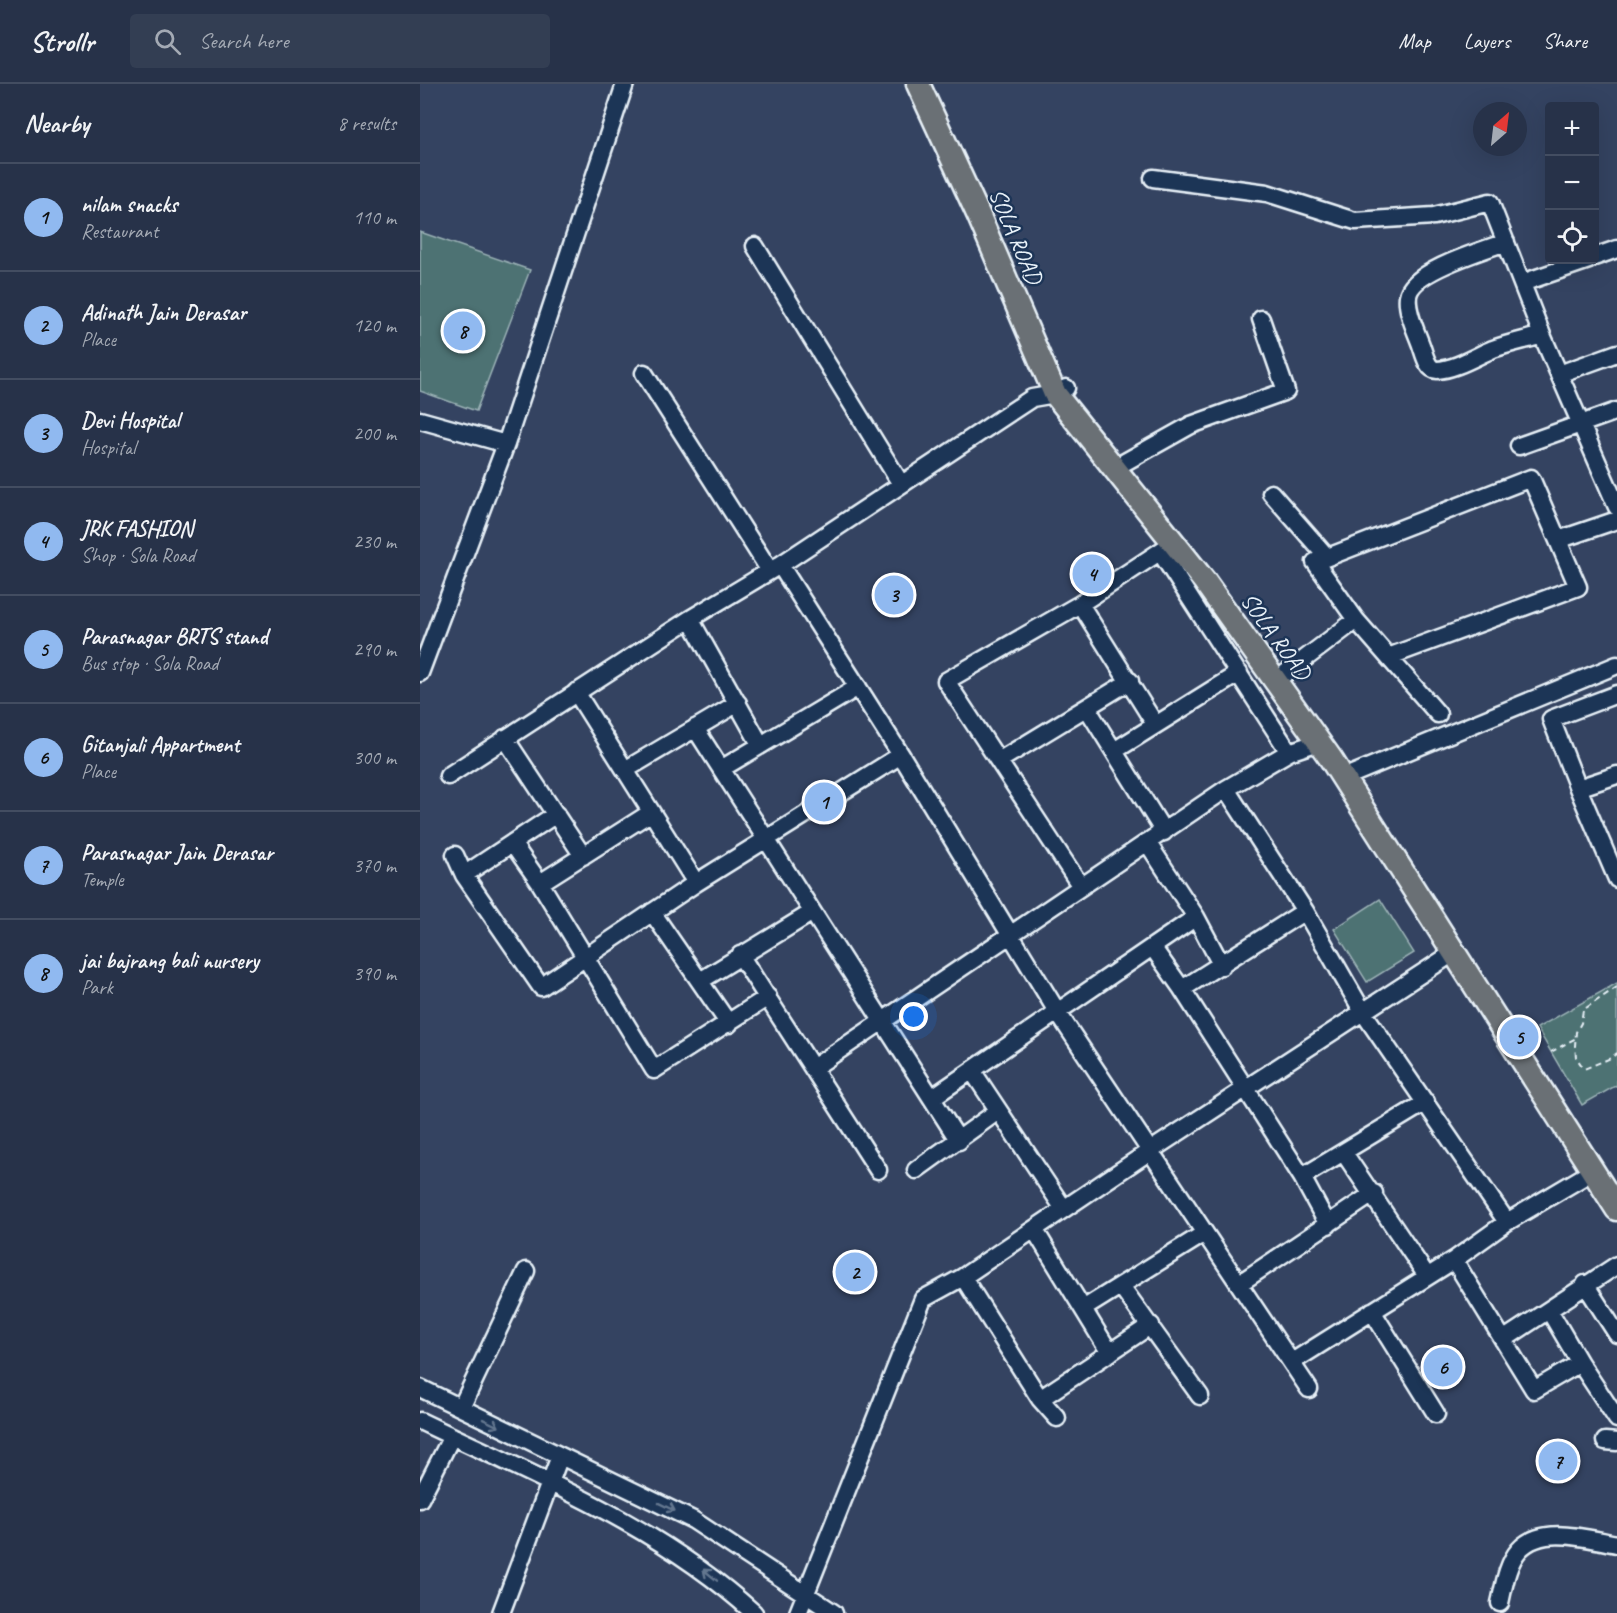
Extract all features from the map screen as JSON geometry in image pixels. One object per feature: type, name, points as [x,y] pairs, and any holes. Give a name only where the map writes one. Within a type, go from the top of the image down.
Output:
[{"type":"main road","name":"SOLA ROAD","points":[[918,84],[1060,391],[1169,551],[1205,582],[1319,742],[1350,776],[1453,954],[1617,1209]]},
{"type":"main road","name":"SOLA ROAD","points":[[933,84],[1060,391],[1125,462],[1216,574],[1286,673],[1350,776],[1617,1184]]},
{"type":"street","points":[[420,673],[506,444],[625,84]]},
{"type":"street","points":[[1153,178],[1267,193],[1355,221],[1434,216],[1490,202],[1559,374],[1582,426],[1612,481],[1617,507]]},
{"type":"street","points":[[1506,242],[1426,274],[1413,285],[1407,296],[1411,318],[1422,347],[1430,367],[1435,370],[1448,368],[1496,348],[1542,335]]},
{"type":"street","points":[[755,246],[902,484]]},
{"type":"street","points":[[1599,255],[1617,249]]},
{"type":"street","points":[[1522,283],[1577,264]]},
{"type":"street","points":[[1125,462],[1191,425],[1286,391],[1261,319]]},
{"type":"street","points":[[1559,374],[1617,353]]},
{"type":"street","points":[[644,373],[858,687],[1011,932],[1058,1012],[1309,1389]]},
{"type":"street","points":[[448,776],[690,619],[775,568],[1032,398],[1060,391]]},
{"type":"street","points":[[1519,446],[1582,426],[1617,411]]},
{"type":"street","points":[[420,420],[506,444]]},
{"type":"street","points":[[1388,657],[1578,587],[1531,478],[1315,562],[1356,620],[1388,657],[1438,714]]},
{"type":"street","points":[[1271,493],[1327,557]]},
{"type":"street","points":[[1558,540],[1617,520]]},
{"type":"street","points":[[1080,885],[946,681],[1169,551],[1239,673],[1289,752]]},
{"type":"street","points":[[1080,604],[1155,724]]},
{"type":"street","points":[[690,619],[760,744]]},
{"type":"street","points":[[1286,673],[1356,620]]},
{"type":"street","points":[[1350,776],[1617,665]]},
{"type":"street","points":[[1114,751],[1239,673]]},
{"type":"street","points":[[1000,760],[1130,681]]},
{"type":"street","points":[[721,769],[858,687]]},
{"type":"street","points":[[576,692],[650,813],[696,882]]},
{"type":"street","points":[[1617,694],[1551,719],[1617,879]]},
{"type":"street","points":[[625,771],[738,704]]},
{"type":"street","points":[[1087,708],[1164,831]]},
{"type":"street","points":[[695,728],[811,913],[933,1097],[959,1141]]},
{"type":"street","points":[[505,738],[583,856]]},
{"type":"street","points":[[813,1068],[1080,885],[1226,789],[1289,752],[1319,742]]},
{"type":"street","points":[[455,855],[464,875],[541,987],[696,882],[901,755]]},
{"type":"street","points":[[1578,788],[1617,775]]},
{"type":"street","points":[[1226,789],[1305,911],[1363,1012],[1507,1222]]},
{"type":"street","points":[[540,883],[650,813]]},
{"type":"street","points":[[464,875],[556,814]]},
{"type":"street","points":[[1147,842],[1196,917],[1222,966]]},
{"type":"street","points":[[512,843],[540,883],[654,1070],[768,997]]},
{"type":"street","points":[[1182,989],[1222,966],[1305,911]]},
{"type":"street","points":[[652,912],[729,1024]]},
{"type":"street","points":[[700,981],[811,913]]},
{"type":"street","points":[[933,1097],[973,1072],[1196,917]]},
{"type":"street","points":[[1153,948],[1182,989],[1302,1177],[1328,1226]]},
{"type":"street","points":[[798,1613],[807,1596],[923,1299],[963,1276],[1149,1151],[1453,954]]},
{"type":"street","points":[[740,956],[878,1170]]},
{"type":"street","points":[[973,1072],[1064,1209]]},
{"type":"street","points":[[1302,1177],[1426,1102]]},
{"type":"street","points":[[916,1170],[998,1111]]},
{"type":"street","points":[[1344,1153],[1374,1193],[1427,1276]]},
{"type":"street","points":[[1292,1362],[1454,1260],[1507,1222],[1593,1171]]},
{"type":"street","points":[[1240,1283],[1374,1193]]},
{"type":"street","points":[[1034,1229],[1110,1353]]},
{"type":"street","points":[[1083,1309],[1205,1233]]},
{"type":"street","points":[[1454,1260],[1534,1390],[1580,1364]]},
{"type":"street","points":[[1503,1340],[1617,1265]]},
{"type":"street","points":[[461,1408],[525,1271]]},
{"type":"street","points":[[963,1276],[1040,1398],[1057,1418]]},
{"type":"street","points":[[1585,1284],[1617,1334]]},
{"type":"street","points":[[1121,1286],[1200,1396]]},
{"type":"street","points":[[1549,1310],[1580,1364],[1617,1419]]},
{"type":"street","points":[[1372,1311],[1436,1414]]},
{"type":"street","points":[[1040,1398],[1151,1325]]},
{"type":"street","points":[[420,1388],[693,1520],[834,1613]]},
{"type":"street","points":[[420,1421],[610,1513],[677,1551],[726,1587],[754,1613]]},
{"type":"street","points":[[420,1499],[452,1436]]},
{"type":"street","points":[[501,1613],[560,1456]]},
{"type":"street","points":[[1500,1603],[1508,1571],[1519,1550],[1539,1538],[1565,1535],[1617,1544]]},
{"type":"path","points":[[1617,987],[1585,1007],[1576,1038],[1576,1057],[1584,1069],[1611,1058],[1617,1053]]},
{"type":"path","points":[[1551,1052],[1576,1038]]},
{"type":"green space","points":[[420,232],[530,270],[476,411],[420,391]]},
{"type":"green space","points":[[1380,899],[1414,953],[1367,982],[1334,929]]},
{"type":"green space","points":[[1617,983],[1617,1085],[1582,1105],[1537,1028]]},
{"type":"place","name":"jai bajrang bali nursery","points":[[463,331]]},
{"type":"place","name":"JRK FASHION","points":[[1092,574]]},
{"type":"place","name":"Devi Hospital","points":[[894,595]]},
{"type":"place","name":"nilam snacks","points":[[824,802]]},
{"type":"place","name":"Parasnagar BRTS stand","points":[[1519,1037]]},
{"type":"place","name":"Adinath Jain Derasar","points":[[855,1272]]},
{"type":"place","name":"Gitanjali Appartment","points":[[1443,1367]]},
{"type":"place","name":"Parasnagar Jain Derasar","points":[[1558,1461]]}]
